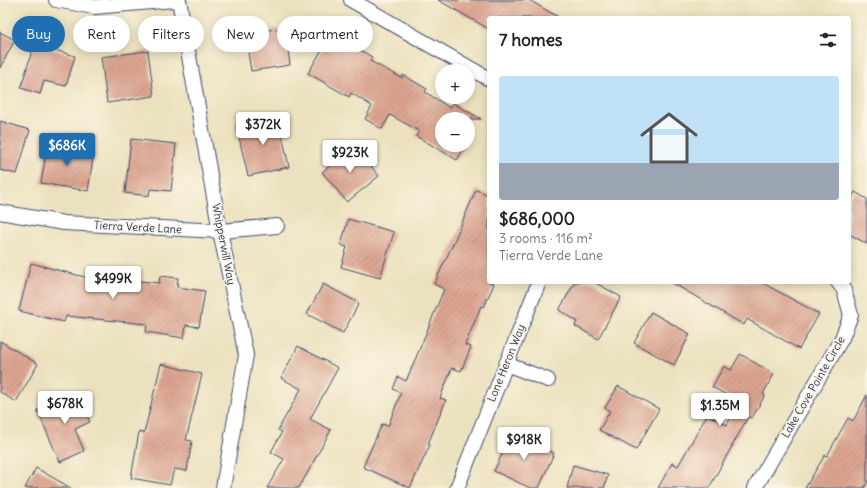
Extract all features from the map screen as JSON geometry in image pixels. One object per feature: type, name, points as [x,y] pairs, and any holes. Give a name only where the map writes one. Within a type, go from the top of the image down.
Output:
[{"type":"street","points":[[56,0],[94,7],[175,0]]},
{"type":"street","name":"Whipperwill Way","points":[[179,0],[220,231],[246,355],[223,488]]},
{"type":"street","points":[[351,0],[487,77]]},
{"type":"street","name":"Tierra Verde Lane","points":[[0,212],[64,223],[220,231],[277,226]]},
{"type":"street","name":"Lone Heron Way","points":[[457,488],[538,284]]},
{"type":"street","name":"Lake Cove Pointe Circle","points":[[755,488],[842,338],[851,315],[844,290],[840,284]]},
{"type":"street","points":[[506,364],[548,380]]},
{"type":"building","points":[[438,0],[529,0],[557,16],[487,16],[487,28]]},
{"type":"building","points":[[277,29],[277,52],[288,52],[290,65],[251,71],[248,52],[269,52],[269,30]]},
{"type":"building","points":[[0,32],[12,38],[12,46],[0,68]]},
{"type":"building","points":[[32,52],[61,52],[75,56],[66,86],[44,81],[40,94],[21,88]]},
{"type":"building","points":[[148,52],[154,96],[107,103],[101,57]]},
{"type":"building","points":[[321,52],[364,52],[372,57],[370,61],[402,78],[403,75],[427,89],[425,92],[435,98],[435,104],[444,104],[450,108],[452,104],[455,104],[469,112],[435,112],[435,147],[416,136],[419,131],[390,115],[382,129],[365,119],[372,106],[351,93],[349,97],[308,73]]},
{"type":"building","points":[[278,116],[289,167],[248,176],[236,125]]},
{"type":"building","points":[[475,116],[481,119],[475,119]]},
{"type":"building","points":[[0,121],[30,130],[17,174],[0,170]]},
{"type":"building","points":[[131,139],[176,144],[171,191],[150,189],[149,196],[125,193]]},
{"type":"building","points":[[48,142],[79,147],[78,156],[93,158],[88,191],[41,183]]},
{"type":"building","points":[[354,146],[379,176],[347,202],[322,172]]},
{"type":"building","points":[[443,152],[462,152],[457,160]]},
{"type":"building","points":[[476,190],[487,194],[487,284],[494,284],[484,307],[481,306],[465,345],[471,347],[461,371],[452,368],[440,398],[446,400],[428,444],[430,445],[410,488],[363,467],[382,424],[388,426],[401,393],[393,389],[398,377],[406,381],[444,289],[434,284]]},
{"type":"building","points":[[855,192],[867,199],[867,244],[851,235],[851,198]]},
{"type":"building","points":[[348,219],[394,232],[380,278],[341,267],[347,247],[341,245]]},
{"type":"building","points":[[31,263],[88,278],[89,270],[114,273],[113,278],[159,283],[160,276],[178,278],[177,287],[205,291],[199,327],[186,325],[184,338],[146,332],[147,324],[66,316],[64,322],[19,311]]},
{"type":"building","points":[[323,284],[359,303],[343,333],[307,314]]},
{"type":"building","points":[[574,284],[598,284],[621,297],[598,339],[575,326],[577,321],[559,310]]},
{"type":"building","points":[[674,284],[765,284],[819,314],[799,349],[747,319],[744,325]]},
{"type":"building","points":[[651,312],[690,334],[674,365],[634,343]]},
{"type":"building","points":[[0,341],[38,364],[16,402],[0,392]]},
{"type":"building","points":[[298,346],[338,368],[310,419],[331,430],[299,488],[267,488],[284,459],[271,452],[282,432],[278,430],[301,389],[281,378]]},
{"type":"building","points":[[740,354],[774,374],[763,394],[765,395],[752,418],[748,417],[709,488],[658,488],[672,463],[678,466],[707,415],[727,425],[739,402],[712,387],[724,366],[731,370]]},
{"type":"building","points":[[161,364],[202,374],[186,440],[192,441],[187,471],[174,469],[170,485],[131,478],[139,432],[144,433]]},
{"type":"building","points":[[618,386],[659,409],[636,450],[599,430],[610,411],[605,408]]},
{"type":"building","points":[[76,391],[90,422],[75,429],[84,451],[60,462],[37,410]]},
{"type":"building","points":[[867,395],[867,483],[864,488],[805,488],[825,455],[827,456],[848,418],[853,421]]},
{"type":"building","points":[[514,429],[536,440],[534,444],[554,453],[539,488],[530,488],[494,471]]},
{"type":"building","points":[[573,465],[608,475],[604,488],[567,488]]},
{"type":"building","points":[[36,468],[71,488],[25,488]]}]
